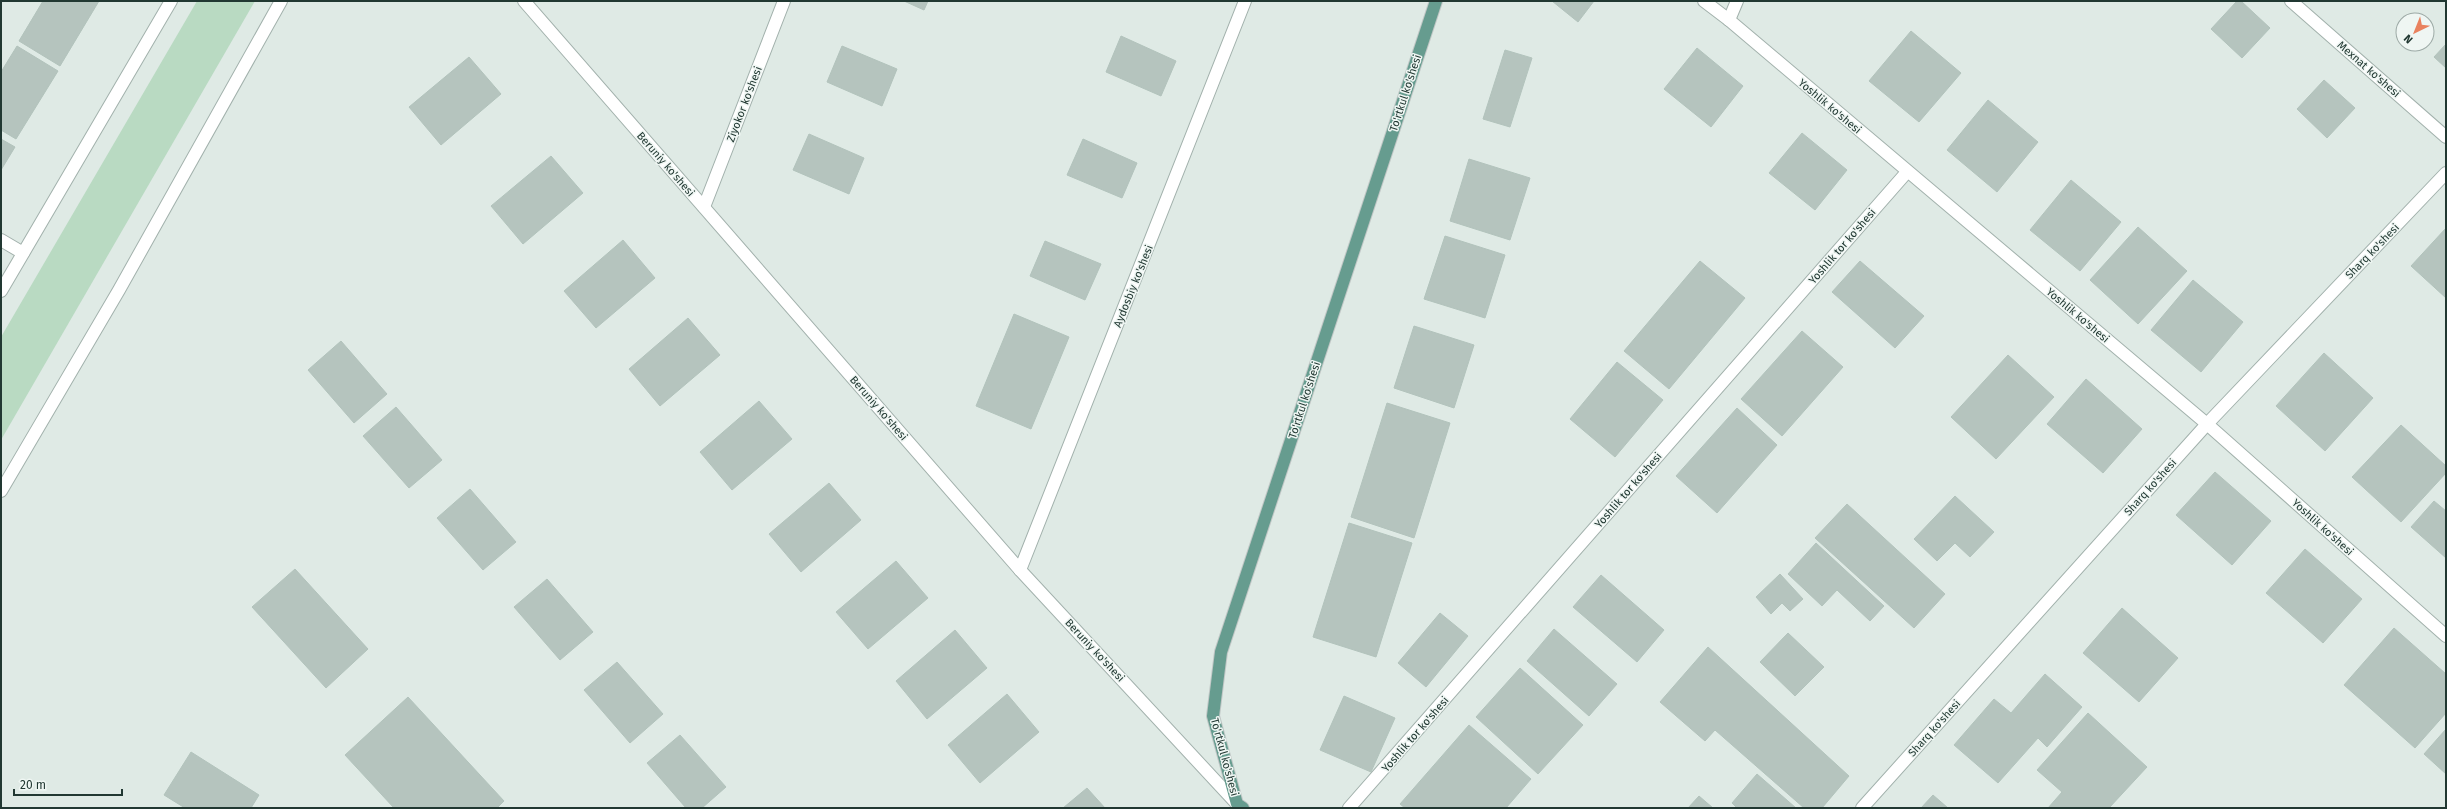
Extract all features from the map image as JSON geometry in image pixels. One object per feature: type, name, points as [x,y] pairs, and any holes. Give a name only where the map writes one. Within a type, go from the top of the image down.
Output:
[{"type":"main road","name":"To'rtkul ko'shesi","points":[[1237,807],[1213,716],[1221,652],[1436,1]]},
{"type":"street","points":[[1,291],[171,1]]},
{"type":"street","points":[[1,491],[119,290],[281,1]]},
{"type":"street","name":"Beruniy ko'shesi","points":[[524,1],[1020,570],[1237,807]]},
{"type":"street","name":"Ziyokor ko'shesi","points":[[704,207],[784,1]]},
{"type":"street","name":"Aydosbiy ko'shesi","points":[[1020,570],[1246,1]]},
{"type":"street","name":"Yoshlik ko'shesi","points":[[1704,1],[1729,20],[2207,424],[2446,636]]},
{"type":"street","points":[[1729,20],[1736,1]]},
{"type":"street","name":"Mexnat ko'shesi","points":[[2291,1],[2446,137]]},
{"type":"street","name":"Yoshlik tor ko'shesi","points":[[1350,808],[1907,172]]},
{"type":"street","name":"Sharq ko'shesi","points":[[1862,808],[2207,424],[2446,173]]},
{"type":"street","points":[[1,240],[23,253]]},
{"type":"green space","points":[[197,1],[255,1],[1,440],[1,337]]},
{"type":"building","points":[[43,1],[99,1],[60,66],[19,41]]},
{"type":"building","points":[[904,1],[928,1],[924,10]]},
{"type":"building","points":[[1552,1],[1594,1],[1578,22]]},
{"type":"building","points":[[2237,1],[2241,1],[2270,28],[2242,58],[2211,29]]},
{"type":"building","points":[[1911,31],[1961,73],[1919,122],[1869,81]]},
{"type":"building","points":[[1121,36],[1176,61],[1161,96],[1106,72]]},
{"type":"building","points":[[2446,44],[2446,68],[2434,57]]},
{"type":"building","points":[[17,46],[58,71],[16,139],[1,130],[1,72]]},
{"type":"building","points":[[842,46],[897,69],[882,106],[827,82]]},
{"type":"building","points":[[1697,48],[1743,86],[1711,127],[1664,89]]},
{"type":"building","points":[[1505,50],[1532,58],[1510,127],[1483,119]]},
{"type":"building","points":[[469,57],[501,94],[441,145],[409,107]]},
{"type":"building","points":[[2324,80],[2355,108],[2327,138],[2297,109]]},
{"type":"building","points":[[1988,100],[2038,142],[1997,192],[1947,150]]},
{"type":"building","points":[[1802,133],[1847,170],[1815,210],[1769,173]]},
{"type":"building","points":[[809,134],[864,158],[849,194],[793,170]]},
{"type":"building","points":[[1,139],[15,147],[1,170]]},
{"type":"building","points":[[1083,139],[1137,163],[1122,198],[1067,175]]},
{"type":"building","points":[[551,156],[583,193],[523,244],[491,206]]},
{"type":"building","points":[[1469,159],[1530,178],[1510,240],[1450,221]]},
{"type":"building","points":[[2071,180],[2121,222],[2080,271],[2030,230]]},
{"type":"building","points":[[2138,227],[2187,271],[2138,324],[2090,280]]},
{"type":"building","points":[[2446,228],[2446,298],[2411,266]]},
{"type":"building","points":[[1445,236],[1505,255],[1485,318],[1424,299]]},
{"type":"building","points":[[623,240],[655,278],[596,328],[564,291]]},
{"type":"building","points":[[1045,241],[1101,264],[1085,300],[1030,276]]},
{"type":"building","points":[[1700,261],[1745,298],[1669,389],[1624,351]]},
{"type":"building","points":[[1860,261],[1924,316],[1895,348],[1832,292]]},
{"type":"building","points":[[2193,280],[2243,322],[2201,372],[2151,330]]},
{"type":"building","points":[[1014,314],[1069,337],[1031,429],[976,406]]},
{"type":"building","points":[[688,318],[720,355],[660,406],[629,369]]},
{"type":"building","points":[[1414,326],[1474,345],[1454,408],[1394,388]]},
{"type":"building","points":[[1802,331],[1843,367],[1782,436],[1741,399]]},
{"type":"building","points":[[341,341],[387,394],[354,423],[308,370]]},
{"type":"building","points":[[2324,353],[2373,398],[2325,451],[2276,406]]},
{"type":"building","points":[[2008,355],[2054,397],[1996,459],[1951,417]]},
{"type":"building","points":[[1617,362],[1663,400],[1615,457],[1570,419]]},
{"type":"building","points":[[2086,379],[2142,429],[2103,473],[2047,424]]},
{"type":"building","points":[[759,401],[792,439],[732,490],[700,452]]},
{"type":"building","points":[[1387,403],[1450,423],[1414,538],[1351,517]]},
{"type":"building","points":[[396,407],[442,460],[409,488],[363,436]]},
{"type":"building","points":[[1737,408],[1777,445],[1717,513],[1676,476]]},
{"type":"building","points":[[2401,425],[2446,466],[2446,473],[2401,522],[2352,477]]},
{"type":"building","points":[[2215,472],[2271,521],[2232,565],[2176,515]]},
{"type":"building","points":[[829,483],[861,520],[801,572],[769,534]]},
{"type":"building","points":[[470,489],[516,542],[483,570],[437,518]]},
{"type":"building","points":[[1955,496],[1994,532],[1970,557],[1955,543],[1937,561],[1914,539]]},
{"type":"building","points":[[2434,501],[2446,511],[2446,558],[2411,527]]},
{"type":"building","points":[[1847,504],[1945,594],[1914,628],[1815,538]]},
{"type":"building","points":[[1349,523],[1412,543],[1376,657],[1313,637]]},
{"type":"building","points":[[1816,543],[1884,606],[1870,621],[1837,590],[1822,606],[1788,574]]},
{"type":"building","points":[[2305,549],[2362,599],[2323,643],[2266,593]]},
{"type":"building","points":[[896,561],[928,598],[868,649],[836,612]]},
{"type":"building","points":[[295,569],[368,649],[326,688],[252,607]]},
{"type":"building","points":[[1780,574],[1803,599],[1790,611],[1782,603],[1771,614],[1756,597]]},
{"type":"building","points":[[1601,575],[1664,630],[1637,662],[1573,607]]},
{"type":"building","points":[[547,579],[593,632],[560,660],[514,607]]},
{"type":"building","points":[[2122,608],[2178,658],[2139,702],[2083,653]]},
{"type":"building","points":[[1440,613],[1468,636],[1426,687],[1398,663]]},
{"type":"building","points":[[2394,628],[2446,674],[2446,713],[2415,748],[2344,685]]},
{"type":"building","points":[[1554,629],[1617,684],[1589,716],[1527,661]]},
{"type":"building","points":[[955,630],[987,668],[927,719],[896,681]]},
{"type":"building","points":[[1788,633],[1824,667],[1795,696],[1760,662]]},
{"type":"building","points":[[1708,647],[1849,776],[1822,808],[1804,808],[1715,730],[1705,741],[1660,702]]},
{"type":"building","points":[[617,662],[663,714],[630,743],[584,690]]},
{"type":"building","points":[[1520,668],[1583,725],[1538,774],[1476,717]]},
{"type":"building","points":[[2045,674],[2082,707],[2047,747],[2038,738],[1998,783],[1954,745],[1994,699],[2011,713]]},
{"type":"building","points":[[1007,694],[1039,732],[980,783],[948,745]]},
{"type":"building","points":[[1344,696],[1395,718],[1371,772],[1320,750]]},
{"type":"building","points":[[408,697],[504,801],[497,808],[394,808],[345,755]]},
{"type":"building","points":[[2088,713],[2147,767],[2109,808],[2048,808],[2062,792],[2037,770]]},
{"type":"building","points":[[1469,725],[1531,779],[1506,808],[1405,808],[1400,804]]},
{"type":"building","points":[[2446,729],[2446,774],[2424,754]]},
{"type":"building","points":[[680,735],[726,787],[702,808],[686,808],[647,763]]},
{"type":"building","points":[[191,752],[259,795],[251,808],[185,808],[164,795]]},
{"type":"building","points":[[1757,774],[1796,808],[1737,808],[1732,803]]},
{"type":"building","points":[[1087,788],[1105,808],[1063,808]]},
{"type":"building","points":[[1933,795],[1948,808],[1921,808]]},
{"type":"building","points":[[1699,796],[1713,808],[1688,808]]}]
